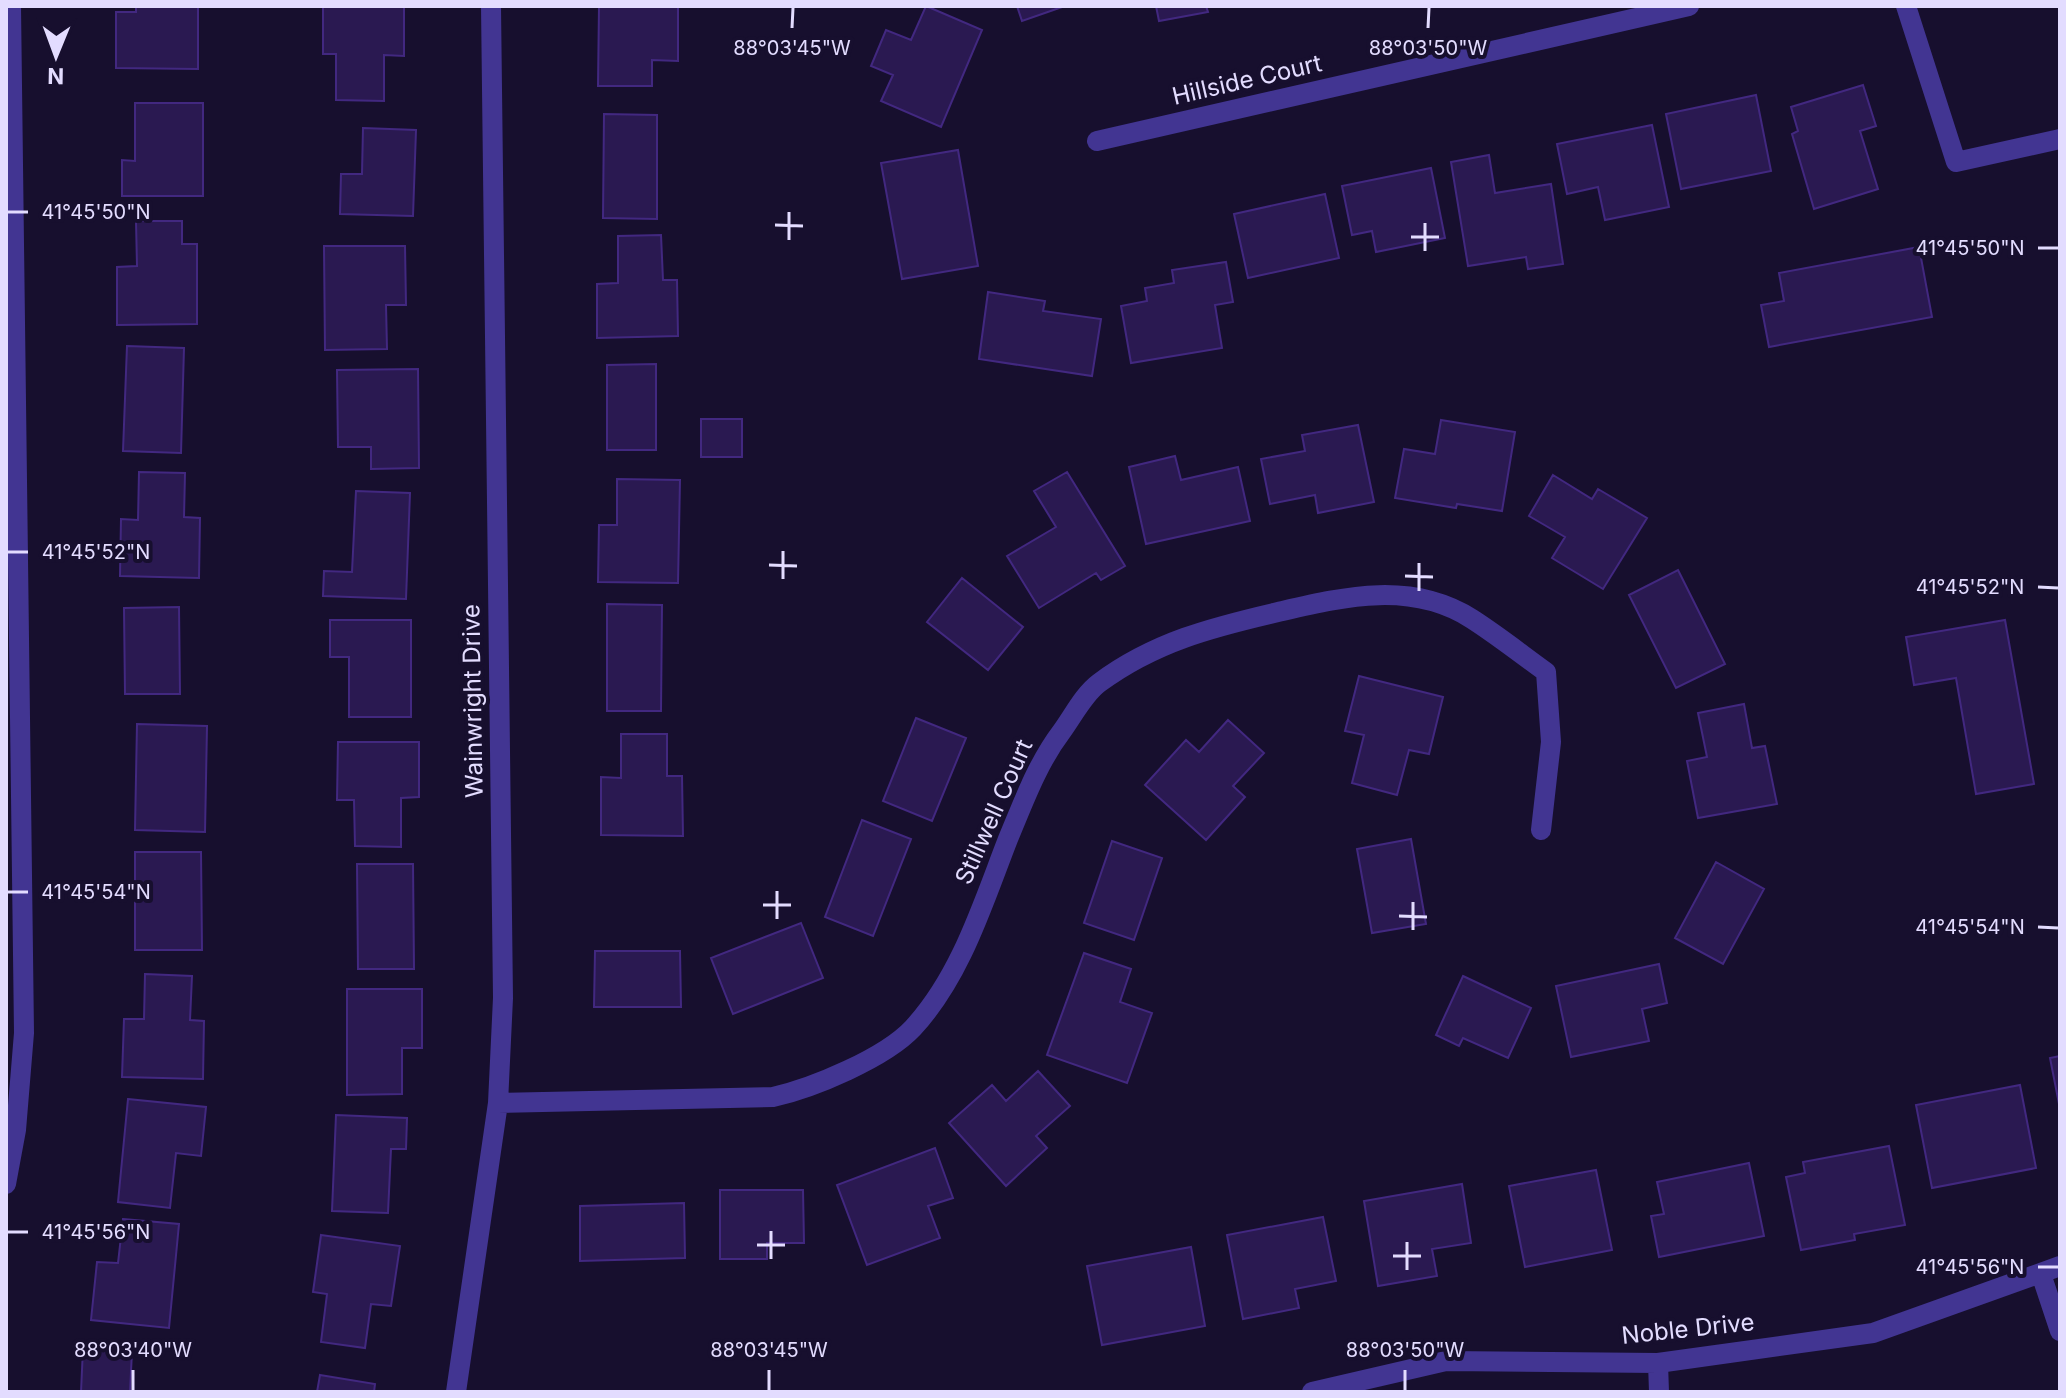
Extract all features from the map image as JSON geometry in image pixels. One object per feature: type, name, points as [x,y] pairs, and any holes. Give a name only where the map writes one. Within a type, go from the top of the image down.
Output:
[{"type":"street","points":[[6,1184],[16,1130],[24,1033],[11,6]]},
{"type":"street","name":"Wainwright Drive","points":[[456,1392],[498,1103],[503,998],[491,6]]},
{"type":"street","name":"Hillside Court","points":[[1097,141],[1689,6]]},
{"type":"street","points":[[1906,6],[1956,162],[2060,139]]},
{"type":"street","name":"Stillwell Court","points":[[498,1103],[773,1097],[803,1090],[853,1068],[912,1029],[968,940],[1033,778],[1050,747],[1096,684],[1165,643],[1197,631],[1347,596],[1374,593],[1441,604],[1470,618],[1546,672],[1551,742],[1541,830]]},
{"type":"street","points":[[2050,1270],[2060,1331]]},
{"type":"street","name":"Noble Drive","points":[[1312,1392],[1446,1361],[1658,1363],[1873,1333],[2050,1270]]},
{"type":"street","points":[[1658,1363],[1659,1392]]},
{"type":"building","points":[[136,6],[198,6],[198,69],[116,68],[116,12],[136,12]]},
{"type":"building","points":[[323,6],[404,6],[404,56],[384,55],[384,101],[336,100],[336,54],[323,54]]},
{"type":"building","points":[[599,6],[678,6],[678,61],[652,60],[652,86],[598,86]]},
{"type":"building","points":[[926,6],[982,30],[941,127],[881,101],[893,75],[871,66],[886,30],[911,40]]},
{"type":"building","points":[[1017,6],[1065,6],[1022,21]]},
{"type":"building","points":[[1156,6],[1206,6],[1208,12],[1159,21]]},
{"type":"building","points":[[1863,85],[1876,126],[1860,131],[1878,189],[1814,209],[1792,134],[1798,131],[1791,107]]},
{"type":"building","points":[[1756,95],[1771,171],[1681,189],[1666,114]]},
{"type":"building","points":[[135,103],[203,103],[203,196],[122,196],[122,160],[135,161]]},
{"type":"building","points":[[604,114],[657,115],[657,219],[603,218]]},
{"type":"building","points":[[1652,125],[1669,207],[1605,220],[1598,187],[1567,194],[1557,144]]},
{"type":"building","points":[[363,128],[416,130],[413,216],[340,214],[341,174],[362,174]]},
{"type":"building","points":[[958,150],[978,266],[902,279],[881,163]]},
{"type":"building","points":[[1489,155],[1495,193],[1551,184],[1563,264],[1528,269],[1526,257],[1468,266],[1451,162]]},
{"type":"building","points":[[1431,168],[1445,238],[1376,252],[1372,231],[1352,235],[1342,186]]},
{"type":"building","points":[[1325,194],[1339,258],[1248,278],[1234,214]]},
{"type":"building","points":[[136,221],[182,221],[182,244],[197,244],[197,324],[117,325],[117,267],[137,266]]},
{"type":"building","points":[[661,235],[663,280],[677,280],[678,336],[597,338],[597,284],[618,283],[618,236]]},
{"type":"building","points":[[324,246],[405,246],[406,305],[386,305],[387,349],[325,350]]},
{"type":"building","points":[[1919,247],[1932,317],[1769,347],[1761,305],[1784,301],[1779,273]]},
{"type":"building","points":[[1226,262],[1233,302],[1215,305],[1222,348],[1131,363],[1121,306],[1147,301],[1145,288],[1174,283],[1172,270]]},
{"type":"building","points":[[988,292],[1045,301],[1043,311],[1101,319],[1092,376],[979,359]]},
{"type":"building","points":[[127,346],[184,348],[181,453],[123,451]]},
{"type":"building","points":[[656,364],[656,450],[607,450],[607,365]]},
{"type":"building","points":[[418,369],[419,468],[371,469],[371,447],[338,447],[337,370]]},
{"type":"building","points":[[701,419],[742,419],[742,457],[701,457]]},
{"type":"building","points":[[1441,420],[1515,432],[1502,511],[1457,504],[1456,508],[1395,498],[1404,449],[1435,454]]},
{"type":"building","points":[[1358,425],[1374,502],[1318,513],[1315,495],[1270,504],[1261,459],[1305,451],[1302,435]]},
{"type":"building","points":[[1175,456],[1181,480],[1238,467],[1250,521],[1146,544],[1129,467]]},
{"type":"building","points":[[139,472],[185,473],[184,517],[200,518],[199,578],[120,576],[121,519],[138,520]]},
{"type":"building","points":[[1067,472],[1125,566],[1101,580],[1096,573],[1039,608],[1007,556],[1056,527],[1034,491]]},
{"type":"building","points":[[1553,475],[1592,499],[1598,489],[1647,518],[1603,589],[1552,558],[1565,537],[1529,516]]},
{"type":"building","points":[[617,479],[680,480],[678,583],[598,582],[599,525],[617,525]]},
{"type":"building","points":[[356,491],[410,493],[406,599],[323,596],[324,571],[352,572]]},
{"type":"building","points":[[1678,570],[1725,664],[1676,688],[1629,595]]},
{"type":"building","points":[[962,578],[1023,627],[988,670],[927,622]]},
{"type":"building","points":[[607,604],[662,605],[661,711],[607,711]]},
{"type":"building","points":[[179,607],[180,694],[125,694],[124,608]]},
{"type":"building","points":[[330,620],[411,620],[411,717],[349,717],[349,657],[330,657]]},
{"type":"building","points":[[2005,620],[2034,784],[1976,794],[1956,678],[1914,685],[1906,637]]},
{"type":"building","points":[[1359,676],[1443,697],[1429,754],[1409,750],[1397,795],[1352,783],[1364,735],[1345,731]]},
{"type":"building","points":[[1744,704],[1752,748],[1765,746],[1777,804],[1698,818],[1687,761],[1707,757],[1698,713]]},
{"type":"building","points":[[916,718],[966,738],[932,821],[883,801]]},
{"type":"building","points":[[1228,720],[1264,753],[1233,786],[1245,797],[1206,840],[1145,785],[1186,740],[1199,752]]},
{"type":"building","points":[[137,724],[207,726],[205,832],[135,830]]},
{"type":"building","points":[[621,734],[667,734],[667,776],[682,776],[683,836],[601,835],[601,777],[621,778]]},
{"type":"building","points":[[338,742],[419,742],[419,797],[401,798],[401,847],[355,846],[354,800],[337,800]]},
{"type":"building","points":[[862,820],[911,839],[873,936],[825,917]]},
{"type":"building","points":[[1411,839],[1426,924],[1372,933],[1357,849]]},
{"type":"building","points":[[1112,841],[1162,858],[1134,940],[1084,923]]},
{"type":"building","points":[[135,852],[201,852],[202,950],[135,950]]},
{"type":"building","points":[[1716,862],[1764,889],[1723,964],[1675,938]]},
{"type":"building","points":[[357,864],[413,864],[414,969],[358,969]]},
{"type":"building","points":[[801,923],[823,978],[733,1014],[711,958]]},
{"type":"building","points":[[595,951],[680,951],[681,1007],[594,1007]]},
{"type":"building","points":[[1084,953],[1131,969],[1120,1002],[1152,1013],[1127,1083],[1047,1055]]},
{"type":"building","points":[[1659,964],[1667,1003],[1642,1009],[1649,1041],[1571,1057],[1556,986]]},
{"type":"building","points":[[145,974],[192,976],[190,1020],[204,1021],[203,1079],[122,1077],[124,1019],[144,1019]]},
{"type":"building","points":[[1463,976],[1531,1008],[1508,1058],[1463,1038],[1459,1046],[1436,1035]]},
{"type":"building","points":[[347,989],[422,989],[422,1048],[402,1048],[402,1094],[347,1095]]},
{"type":"building","points":[[2060,1056],[2060,1109],[2050,1058]]},
{"type":"building","points":[[1038,1071],[1070,1106],[1036,1136],[1047,1148],[1006,1186],[949,1123],[992,1085],[1006,1101]]},
{"type":"building","points":[[2020,1085],[2036,1168],[1932,1188],[1916,1105]]},
{"type":"building","points":[[128,1099],[206,1107],[201,1156],[176,1153],[170,1208],[118,1202]]},
{"type":"building","points":[[336,1115],[407,1118],[406,1149],[391,1149],[388,1213],[332,1211]]},
{"type":"building","points":[[1889,1146],[1905,1225],[1854,1234],[1855,1240],[1801,1250],[1786,1177],[1805,1173],[1803,1162]]},
{"type":"building","points":[[935,1148],[953,1198],[928,1206],[940,1238],[867,1265],[837,1185]]},
{"type":"building","points":[[1749,1163],[1764,1236],[1659,1257],[1651,1216],[1664,1214],[1657,1182]]},
{"type":"building","points":[[1596,1170],[1612,1250],[1525,1267],[1509,1186]]},
{"type":"building","points":[[1462,1184],[1471,1243],[1432,1249],[1437,1276],[1378,1286],[1364,1201]]},
{"type":"building","points":[[720,1190],[803,1190],[804,1243],[767,1243],[767,1259],[720,1259]]},
{"type":"building","points":[[684,1203],[685,1258],[580,1261],[580,1206]]},
{"type":"building","points":[[1323,1217],[1336,1281],[1295,1289],[1299,1308],[1243,1319],[1227,1235]]},
{"type":"building","points":[[123,1219],[179,1224],[169,1328],[91,1320],[97,1262],[118,1263]]},
{"type":"building","points":[[321,1235],[400,1246],[391,1306],[371,1304],[365,1348],[321,1342],[327,1294],[313,1292]]},
{"type":"building","points":[[1191,1247],[1205,1326],[1102,1345],[1087,1266]]},
{"type":"building","points":[[83,1348],[132,1351],[130,1392],[81,1392]]},
{"type":"building","points":[[320,1375],[375,1384],[374,1392],[317,1392]]}]
